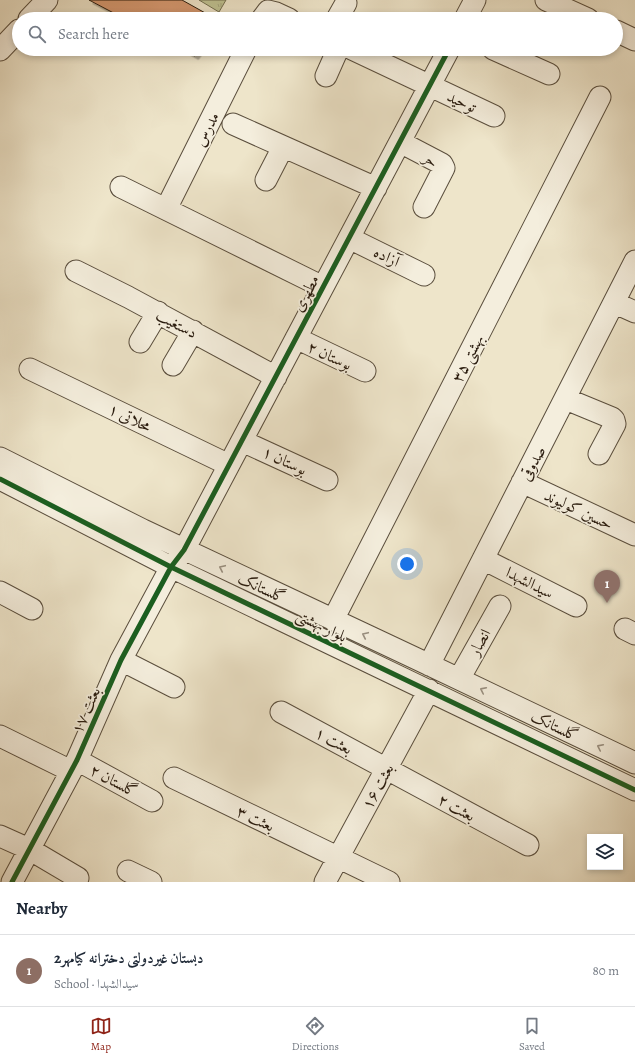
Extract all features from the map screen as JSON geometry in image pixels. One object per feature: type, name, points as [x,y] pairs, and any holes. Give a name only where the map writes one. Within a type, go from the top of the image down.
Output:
[{"type":"street","points":[[36,12],[47,0]]},
{"type":"street","points":[[469,12],[475,0]]},
{"type":"street","points":[[546,0],[573,12]]},
{"type":"street","points":[[623,35],[635,40]]},
{"type":"street","points":[[0,50],[12,37]]},
{"type":"street","name":"مدرس","points":[[166,209],[242,56]]},
{"type":"street","points":[[326,76],[335,56]]},
{"type":"street","name":"توحید","points":[[367,56],[494,116]]},
{"type":"street","name":"مطهری","points":[[184,550],[445,56]]},
{"type":"street","points":[[509,56],[550,74]]},
{"type":"street","name":"بهشتی ۳۵","points":[[334,620],[600,97]]},
{"type":"street","points":[[233,124],[376,188]]},
{"type":"street","name":"حر","points":[[400,142],[442,164],[444,168],[424,207]]},
{"type":"street","points":[[266,180],[283,147]]},
{"type":"street","points":[[121,187],[323,287]]},
{"type":"street","name":"آزاده","points":[[349,238],[424,275]]},
{"type":"street","name":"صدوقی","points":[[429,665],[566,399],[635,261]]},
{"type":"street","name":"دستغیب","points":[[76,271],[158,312],[276,377]]},
{"type":"street","points":[[614,303],[635,312]]},
{"type":"street","points":[[140,342],[158,312]]},
{"type":"street","points":[[173,365],[193,331]]},
{"type":"street","name":"بوستان ۲","points":[[296,338],[365,371]]},
{"type":"street","name":"محلاتی ۱","points":[[30,369],[229,465]]},
{"type":"street","points":[[566,399],[614,420],[614,424],[599,454]]},
{"type":"street","name":"بوستان ۱","points":[[242,441],[328,480]]},
{"type":"street","name":"گلستانک","points":[[0,458],[142,530],[635,763]]},
{"type":"street","name":"بلوار بهشتی","points":[[0,479],[172,567],[635,790]]},
{"type":"street","name":"حسین کولیوند","points":[[522,482],[635,535]]},
{"type":"street","name":"بعثت ۱۷","points":[[12,882],[74,766],[121,660],[172,567],[184,550]]},
{"type":"street","name":"سیدالشهدا","points":[[483,559],[576,606]]},
{"type":"street","points":[[0,592],[32,608]]},
{"type":"street","name":"انصار","points":[[459,679],[500,606]]},
{"type":"street","points":[[121,660],[174,687]]},
{"type":"street","name":"بعثت ۱۶","points":[[325,882],[429,690]]},
{"type":"street","name":"بعثت ١","points":[[281,712],[387,768]]},
{"type":"street","name":"گلستان ۲","points":[[0,736],[152,800]]},
{"type":"street","name":"بعثت ۲","points":[[387,768],[528,845]]},
{"type":"street","name":"بعثت ۳","points":[[174,778],[389,882]]},
{"type":"street","points":[[0,836],[29,849],[78,878]]},
{"type":"street","points":[[128,871],[151,882]]},
{"type":"green space","points":[[199,0],[226,0],[219,12]]},
{"type":"building","points":[[89,0],[182,0],[203,12],[112,12]]},
{"type":"cycle path","points":[[12,882],[77,760],[121,660],[171,567],[184,550],[445,56]]},
{"type":"cycle path","points":[[0,479],[171,567],[635,790]]},
{"type":"place","name":"دبستان غیردولتی دخترانه کیامهر2","points":[[607,603]]}]
